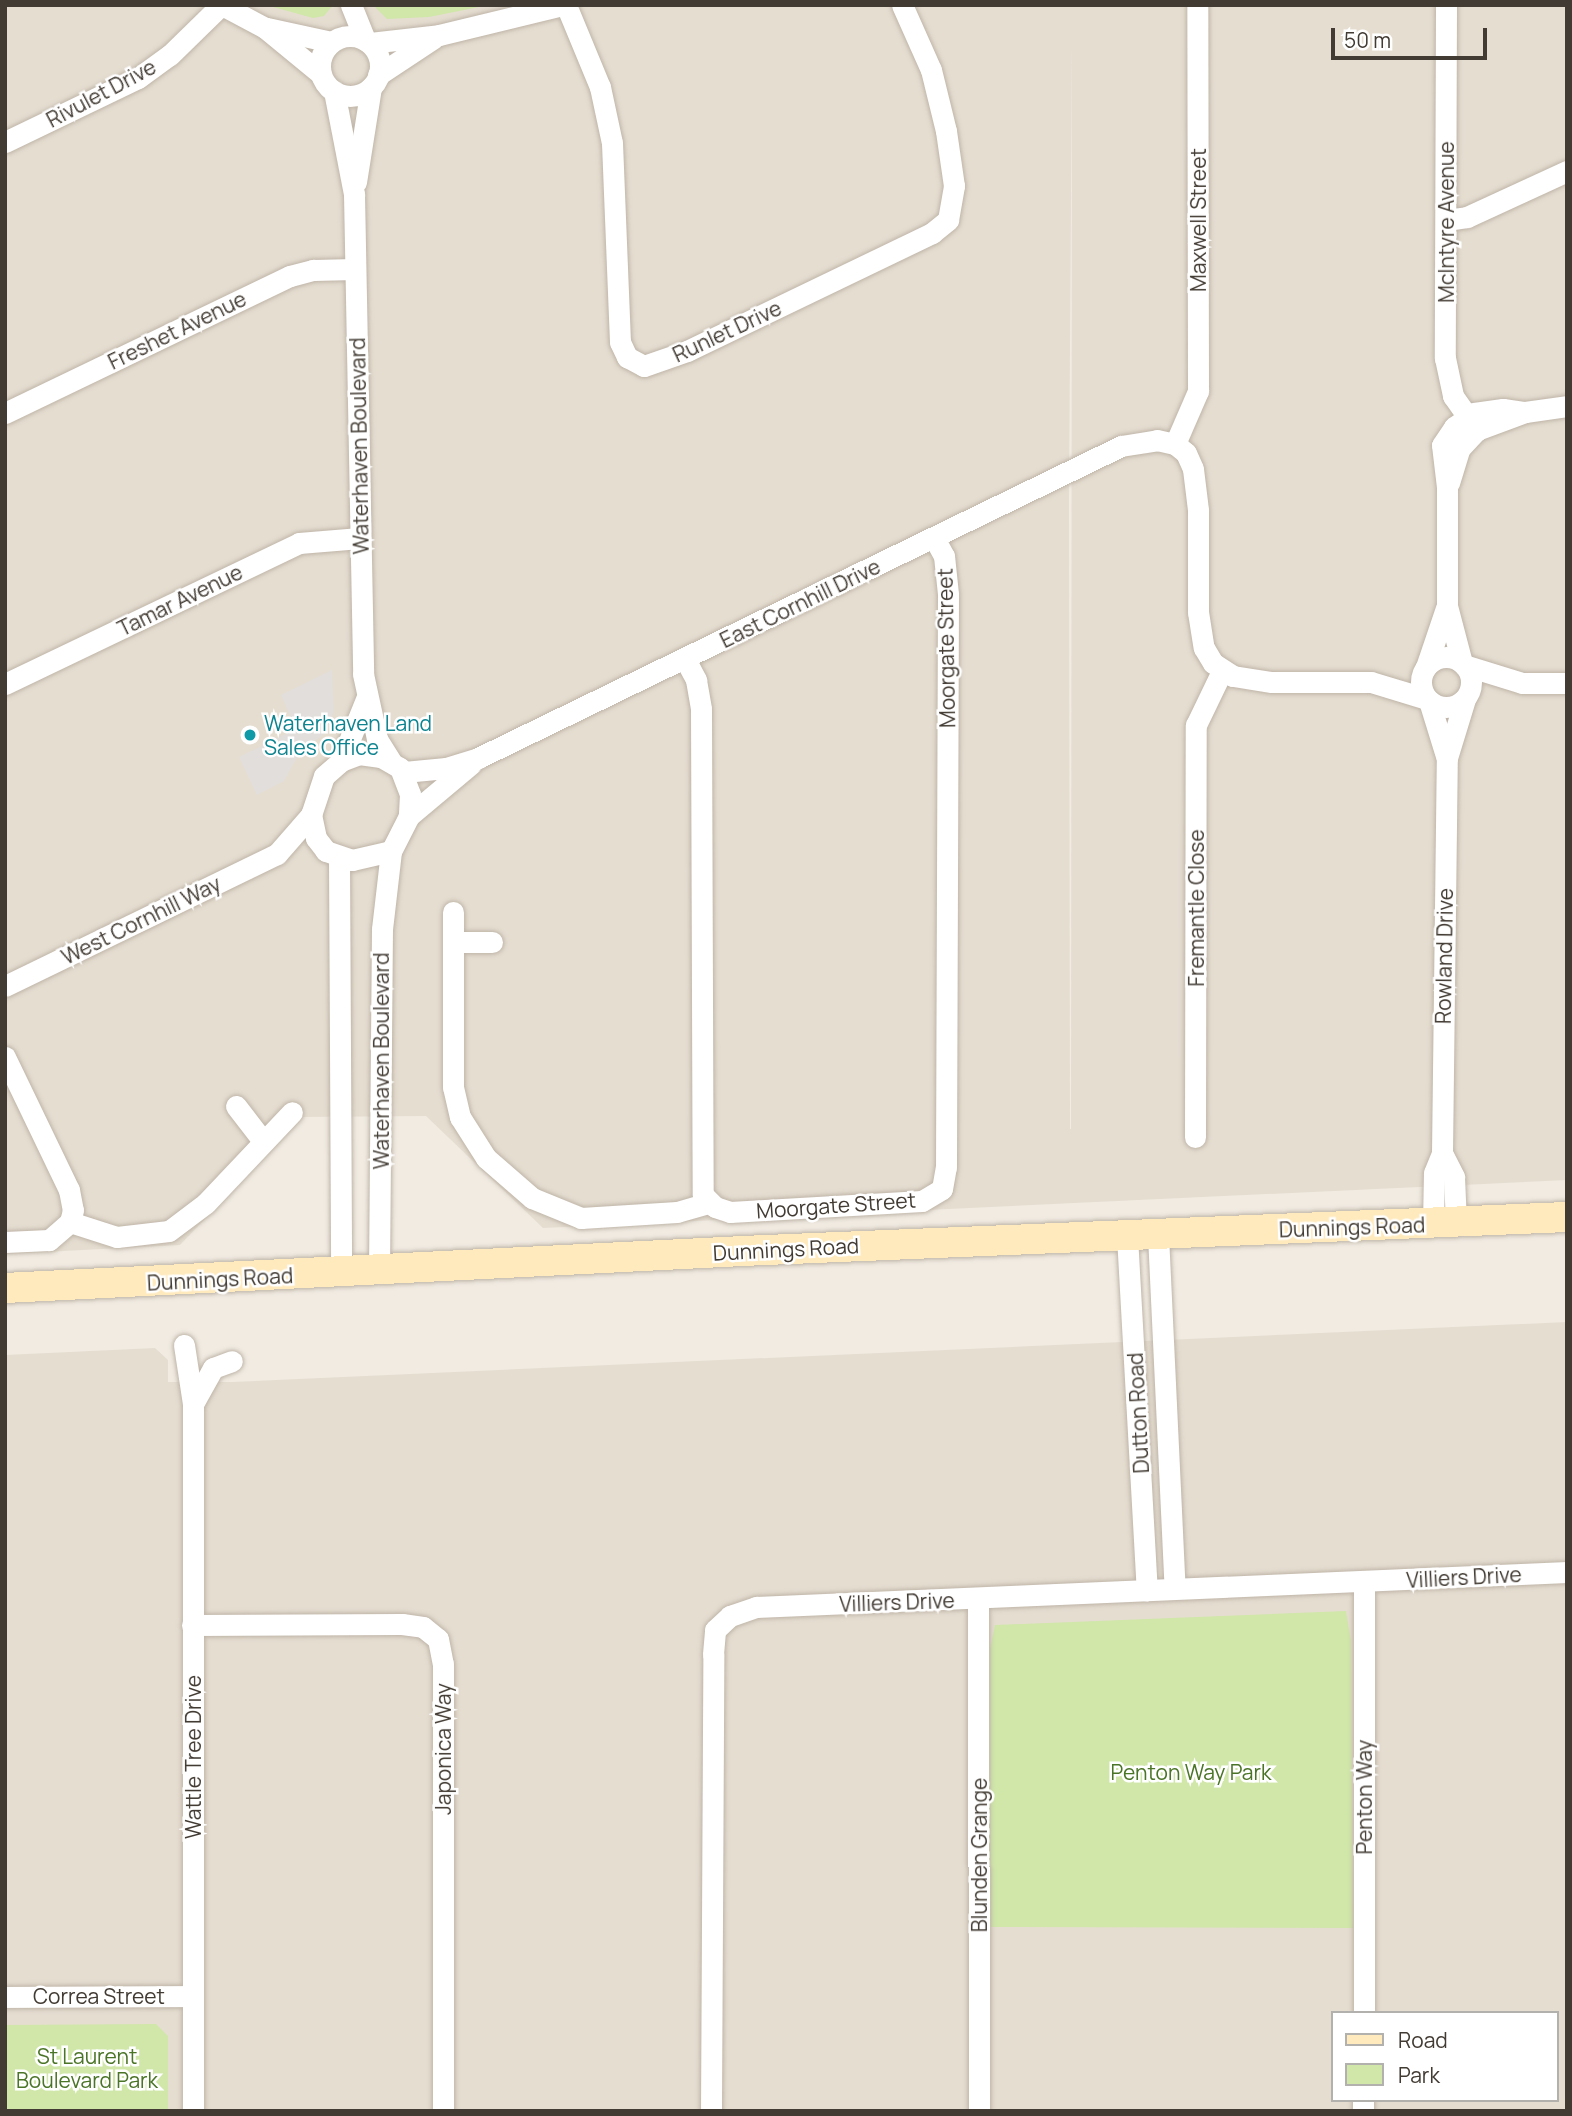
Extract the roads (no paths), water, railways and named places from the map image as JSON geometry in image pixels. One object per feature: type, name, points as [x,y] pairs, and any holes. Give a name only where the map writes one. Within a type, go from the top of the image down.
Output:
[{"type":"street","points":[[221,5],[265,28],[328,82],[351,95],[439,35]]},
{"type":"street","name":"Rivulet Drive","points":[[5,142],[148,72],[221,5]]},
{"type":"street","points":[[328,82],[321,58],[335,40],[350,5]]},
{"type":"street","points":[[350,5],[367,41],[377,54],[375,81]]},
{"type":"street","points":[[265,28],[335,40],[367,41],[439,35],[565,5]]},
{"type":"street","name":"Runlet Drive","points":[[565,5],[600,87],[612,143],[620,342],[627,357],[644,366],[687,351],[932,233],[948,220],[954,186],[946,131],[931,70],[902,5]]},
{"type":"street","name":"Maxwell Street","points":[[1178,438],[1198,391],[1197,5]]},
{"type":"street","name":"McIntyre Avenue","points":[[1446,5],[1446,358],[1453,396],[1472,423]]},
{"type":"street","name":"Waterhaven Boulevard","points":[[375,81],[354,194],[360,538],[367,697],[377,739],[397,766]]},
{"type":"street","name":"Waterhaven Boulevard","points":[[328,82],[354,194]]},
{"type":"street","points":[[1446,220],[1467,217],[1567,171]]},
{"type":"street","name":"Freshet Avenue","points":[[5,413],[290,276],[313,270],[355,269]]},
{"type":"street","points":[[1465,698],[1471,679],[1463,664],[1447,606],[1447,487],[1460,448],[1472,423],[1567,405]]},
{"type":"street","name":"East Cornhill Drive","points":[[397,766],[446,768],[478,758],[934,538],[1121,446],[1150,428],[1178,438]]},
{"type":"street","points":[[1178,438],[1205,461],[1198,510],[1198,612],[1191,651],[1197,666],[1239,688],[1272,682],[1371,682],[1425,668],[1440,658],[1522,683]]},
{"type":"street","name":"Tamar Avenue","points":[[5,684],[299,543],[360,538]]},
{"type":"street","name":"Moorgate Street","points":[[708,1203],[730,1212],[909,1203],[935,1195],[946,1179],[948,594],[944,556],[934,538]]},
{"type":"street","points":[[1428,700],[1421,687],[1447,606]]},
{"type":"street","points":[[453,912],[453,1087],[460,1117],[486,1158],[532,1198],[582,1218],[677,1212],[708,1203],[700,1187],[699,1170],[701,709],[696,680],[685,659]]},
{"type":"street","name":"Fremantle Close","points":[[1195,1137],[1196,725],[1218,677]]},
{"type":"street","points":[[1371,682],[1447,707],[1465,698],[1522,683],[1567,683]]},
{"type":"street","name":"Waterhaven Boulevard","points":[[341,761],[353,739],[367,697]]},
{"type":"street","name":"Rowland Drive","points":[[1444,1223],[1434,1173],[1442,1153],[1447,758],[1465,698]]},
{"type":"street","name":"Rowland Drive","points":[[1428,700],[1447,758]]},
{"type":"street","points":[[359,754],[397,766],[409,816],[391,851],[368,859],[333,854],[316,838],[311,815],[324,775],[341,761],[359,754]]},
{"type":"street","name":"East Cornhill Drive","points":[[409,816],[478,758]]},
{"type":"street","name":"West Cornhill Way","points":[[5,986],[277,854],[311,815]]},
{"type":"street","name":"Waterhaven Boulevard","points":[[379,1270],[382,929],[391,851]]},
{"type":"street","name":"West Cornhill Way","points":[[277,854],[333,854]]},
{"type":"street","name":"Waterhaven Boulevard","points":[[333,854],[341,1272]]},
{"type":"street","points":[[454,942],[492,942]]},
{"type":"street","points":[[5,1057],[71,1197],[70,1222],[49,1240],[5,1242]]},
{"type":"street","points":[[236,1105],[263,1141]]},
{"type":"street","points":[[70,1222],[117,1237],[169,1231],[191,1217],[292,1112]]},
{"type":"street","name":"Dunnings Road","points":[[5,1288],[1567,1217]]},
{"type":"street","name":"Dutton Road","points":[[1158,1235],[1175,1589]]},
{"type":"street","name":"Dutton Road","points":[[1127,1236],[1147,1590]]},
{"type":"street","name":"Wattle Tree Drive","points":[[184,1345],[193,1404],[193,2111]]},
{"type":"street","name":"Wattle Tree Drive","points":[[193,1404],[205,1377],[232,1361]]},
{"type":"street","name":"Villiers Drive","points":[[711,2111],[715,1630],[730,1616],[756,1607],[978,1600],[1567,1572]]},
{"type":"street","name":"Penton Way","points":[[1364,1581],[1364,2011]]},
{"type":"street","name":"Blunden Grange","points":[[978,1600],[979,2111]]},
{"type":"street","name":"Japonica Way","points":[[192,1625],[414,1625],[438,1639],[443,1664],[443,2111]]},
{"type":"street","name":"Correa Street","points":[[5,1997],[193,1996]]},
{"type":"place","name":"Waterhaven Land Sales Office","points":[[250,735]]},
{"type":"park label","name":"Penton Way Park","points":[[1191,1772]]},
{"type":"park label","name":"St Laurent Boulevard Park","points":[[87,2068]]}]
